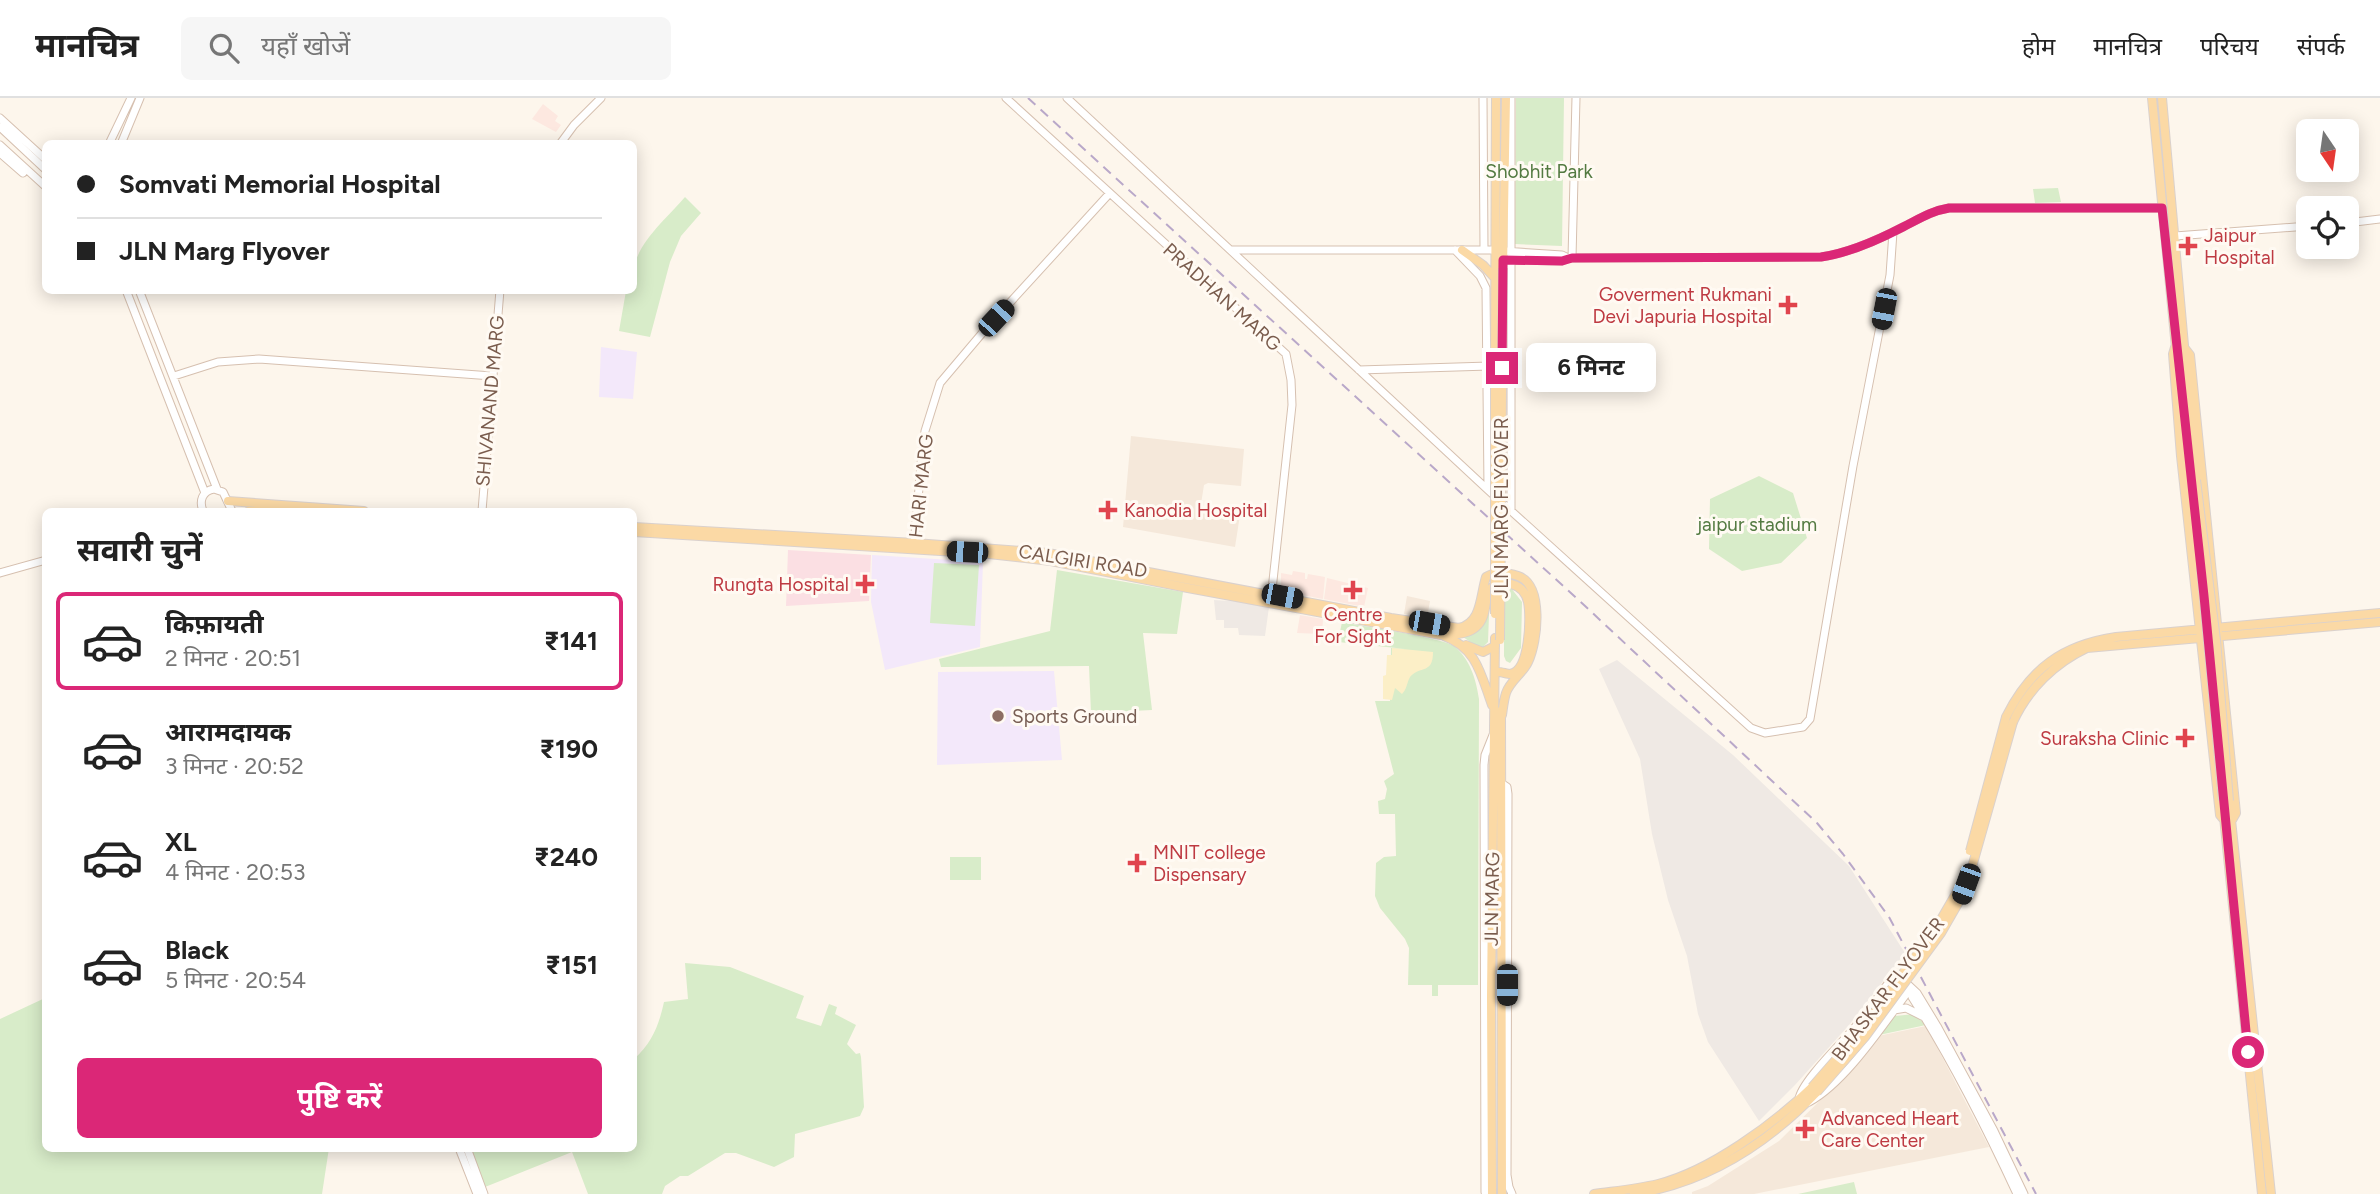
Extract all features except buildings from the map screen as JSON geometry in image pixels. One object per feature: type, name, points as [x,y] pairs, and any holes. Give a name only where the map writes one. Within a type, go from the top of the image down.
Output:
[{"type":"main road","points":[[1496,98],[1504,257]]},
{"type":"main road","points":[[1504,257],[1508,98]]},
{"type":"main road","points":[[2152,98],[2162,208],[2179,345],[2186,377],[2216,640],[2226,801]]},
{"type":"main road","points":[[2162,98],[2175,236],[2178,360],[2226,801],[2262,1194]]},
{"type":"main road","points":[[1458,250],[1483,265],[1496,282]]},
{"type":"main road","name":"JLN MARG FLYOVER","points":[[1498,713],[1496,282],[1504,257]]},
{"type":"main road","name":"JLN MARG FLYOVER","points":[[1497,641],[1504,257]]},
{"type":"main road","points":[[2179,345],[2190,355],[2220,632],[2236,813],[2228,821]]},
{"type":"main road","points":[[2179,345],[2173,354],[2194,578],[2220,815],[2228,821],[2271,1194]]},
{"type":"main road","points":[[228,501],[323,508]]},
{"type":"main road","name":"CALGIRI ROAD","points":[[637,527],[1048,554],[1271,598],[1450,629]]},
{"type":"main road","name":"CALGIRI ROAD","points":[[637,533],[914,546]]},
{"type":"main road","points":[[1441,635],[1450,629],[1468,626],[1474,619],[1480,606],[1486,577],[1491,574],[1512,574],[1522,577],[1530,585],[1535,597],[1534,648],[1523,671],[1506,692],[1498,713]]},
{"type":"main road","points":[[2194,578],[2214,576]]},
{"type":"main road","points":[[1450,629],[1465,634],[1478,625],[1484,616],[1487,597],[1492,587],[1504,582],[1514,584],[1528,603],[1526,653],[1514,673],[1499,672]]},
{"type":"main road","name":"CALGIRI ROAD","points":[[1304,604],[1441,635]]},
{"type":"main road","points":[[2220,632],[2380,613]]},
{"type":"main road","points":[[2202,633],[2380,622]]},
{"type":"main road","points":[[1450,629],[1478,651],[1483,652],[1497,641]]},
{"type":"main road","name":"BHASKAR FLYOVER","points":[[1660,1187],[1695,1179],[1724,1164],[1779,1128],[1866,1037],[1941,933],[1960,900],[1972,867],[2011,715],[2041,680],[2062,662],[2087,648],[2202,633]]},
{"type":"main road","points":[[1441,635],[1450,638],[1477,662],[1498,713]]},
{"type":"main road","name":"JLN MARG","points":[[1497,641],[1504,1015],[1502,1194]]},
{"type":"main road","points":[[2210,713],[2227,711]]},
{"type":"main road","name":"JLN MARG","points":[[1488,1191],[1495,731],[1498,713]]},
{"type":"main road","points":[[1503,1080],[1507,1102]]},
{"type":"main road","points":[[1594,1194],[1660,1187]]},
{"type":"main road","points":[[1634,1194],[1660,1187]]},
{"type":"street","points":[[111,140],[131,98]]},
{"type":"street","points":[[123,140],[140,98]]},
{"type":"street","points":[[562,140],[601,98]]},
{"type":"street","name":"PRADHAN MARG","points":[[1006,98],[1286,354],[1292,405],[1271,598]]},
{"type":"street","points":[[1483,98],[1484,249]]},
{"type":"street","points":[[1570,258],[1576,98]]},
{"type":"street","points":[[1066,99],[1086,114],[1511,511],[1751,728],[1765,733],[1807,725],[1810,719],[1853,466],[1890,275],[1893,232]]},
{"type":"street","points":[[0,118],[42,156]]},
{"type":"street","points":[[0,127],[42,167]]},
{"type":"street","points":[[0,145],[41,184]]},
{"type":"street","points":[[0,153],[29,178],[41,184]]},
{"type":"street","name":"HARI MARG","points":[[914,546],[925,431],[940,383],[1109,194]]},
{"type":"street","points":[[1231,250],[1484,249],[1504,257],[1562,261],[1570,258],[1821,257],[1839,254],[1893,232],[1927,214],[1949,208],[2162,208]]},
{"type":"street","points":[[2359,222],[2380,219]]},
{"type":"street","points":[[2175,236],[2296,227]]},
{"type":"street","points":[[1458,250],[1480,276],[1486,288],[1488,490]]},
{"type":"street","points":[[1504,257],[1510,365],[1511,511]]},
{"type":"street","points":[[129,294],[205,493],[201,507]]},
{"type":"street","points":[[141,294],[217,489],[223,492],[231,508]]},
{"type":"street","name":"SHIVANAND MARG","points":[[482,508],[500,294]]},
{"type":"street","points":[[174,376],[218,362],[259,359],[492,376]]},
{"type":"street","points":[[1359,370],[1510,365]]},
{"type":"street","points":[[205,493],[217,489]]},
{"type":"street","points":[[0,573],[42,561]]},
{"type":"street","points":[[1911,989],[1861,1052],[1823,1094],[1803,1101],[1799,1095],[1892,978],[1902,979],[1916,993],[1957,1061],[2025,1194]]},
{"type":"street","points":[[1911,989],[1912,998],[1971,1099],[2017,1194]]},
{"type":"street","points":[[1893,1010],[1906,1008],[1925,1018]]},
{"type":"street","points":[[1504,1015],[1507,1175],[1508,1187],[1513,1194]]},
{"type":"street","points":[[461,1152],[477,1194]]},
{"type":"street","points":[[468,1152],[484,1194]]},
{"type":"shaded area","points":[[543,104],[558,116],[555,121],[561,125],[556,132],[532,119]]},
{"type":"shaded area","points":[[601,347],[637,352],[633,399],[599,397]]},
{"type":"shaded area","points":[[1131,436],[1244,449],[1241,486],[1208,483],[1204,485],[1200,510],[1240,515],[1235,547],[1123,527]]},
{"type":"shaded area","points":[[788,550],[871,555],[869,601],[786,606]]},
{"type":"shaded area","points":[[872,555],[983,562],[980,647],[885,670],[871,602]]},
{"type":"shaded area","points":[[1293,571],[1305,573],[1305,579],[1308,574],[1325,577],[1323,599],[1281,591],[1281,573],[1292,575]]},
{"type":"shaded area","points":[[1327,578],[1368,588],[1364,607],[1324,599]]},
{"type":"shaded area","points":[[1407,596],[1430,601],[1427,618],[1404,614]]},
{"type":"shaded area","points":[[1214,600],[1269,607],[1265,636],[1239,635],[1238,628],[1224,628],[1224,620],[1216,620]]},
{"type":"shaded area","points":[[1300,615],[1323,619],[1322,634],[1297,633]]},
{"type":"shaded area","points":[[1617,660],[1733,755],[1849,866],[1905,953],[1849,1025],[1759,1121],[1708,1042],[1698,1014],[1687,956],[1668,900],[1652,834],[1640,759],[1599,669]]},
{"type":"shaded area","name":"Sports Ground","points":[[1054,671],[1062,760],[937,765],[938,672]]},
{"type":"shaded area","points":[[1926,1026],[1989,1147],[1754,1194],[1692,1194],[1779,1141],[1860,1061],[1878,1036]]},
{"type":"green space","name":"Shobhit Park","points":[[1516,98],[1564,98],[1562,246],[1515,244]]},
{"type":"green space","points":[[2058,188],[2061,202],[2035,203],[2033,189]]},
{"type":"green space","points":[[685,197],[701,213],[681,236],[670,262],[650,337],[619,331],[625,294],[637,294],[637,258],[655,230]]},
{"type":"green space","name":"jaipur stadium","points":[[1759,476],[1793,493],[1807,538],[1781,563],[1742,571],[1709,549],[1710,499]]},
{"type":"green space","points":[[934,563],[979,565],[975,626],[930,623]]},
{"type":"green space","points":[[1057,570],[1183,592],[1177,634],[1143,633],[1152,710],[1091,713],[1089,666],[941,667],[939,659],[1050,631]]},
{"type":"green space","points":[[1504,586],[1511,588],[1522,602],[1521,648],[1510,663],[1504,656]]},
{"type":"green space","points":[[1490,589],[1488,642],[1481,649],[1463,637],[1471,634],[1481,624]]},
{"type":"green space","points":[[1342,622],[1447,643],[1460,651],[1471,670],[1479,699],[1478,985],[1438,985],[1438,996],[1432,996],[1432,985],[1408,985],[1409,948],[1380,908],[1375,896],[1376,863],[1384,857],[1396,856],[1395,814],[1379,814],[1378,801],[1385,799],[1387,789],[1384,781],[1394,774],[1375,701],[1390,701],[1391,648],[1406,649],[1338,642]]},
{"type":"green space","points":[[950,857],[981,857],[981,880],[950,880]]},
{"type":"green space","points":[[685,963],[730,967],[804,996],[796,1018],[821,1026],[829,1004],[837,1007],[835,1014],[856,1025],[847,1044],[856,1054],[860,1053],[861,1057],[864,1107],[860,1116],[795,1134],[794,1157],[774,1167],[736,1153],[725,1153],[688,1176],[680,1176],[665,1186],[662,1194],[588,1194],[572,1152],[637,1152],[637,1056],[654,1033],[664,1002],[688,999]]},
{"type":"green space","points":[[42,999],[42,1152],[328,1152],[322,1194],[0,1194],[0,1019]]},
{"type":"green space","points":[[1915,1014],[1926,1025],[1879,1035],[1895,1016]]},
{"type":"green space","points":[[472,1152],[572,1152],[485,1187]]},
{"type":"green space","points":[[1854,1182],[1857,1194],[1798,1194]]},
{"type":"sand","points":[[1392,648],[1433,652],[1431,664],[1410,677],[1402,694],[1395,688],[1392,700],[1383,699],[1383,676],[1386,675],[1387,655],[1392,655]]},
{"type":"railway","points":[[1028,98],[1584,605],[1817,823],[1889,917],[2036,1194]]},
{"type":"place","name":"Jaipur Hospital","points":[[2188,246]]},
{"type":"place","name":"Goverment Rukmani Devi Japuria Hospital","points":[[1788,305]]},
{"type":"place","name":"Kanodia Hospital","points":[[1108,510]]},
{"type":"place","name":"Rungta Hospital","points":[[865,584]]},
{"type":"place","name":"Centre For Sight","points":[[1353,590]]},
{"type":"place","name":"Sports Ground","points":[[998,716]]},
{"type":"place","name":"Suraksha Clinic","points":[[2185,738]]},
{"type":"place","name":"MNIT college Dispensary","points":[[1137,863]]},
{"type":"place","name":"Advanced Heart Care Center","points":[[1805,1129]]},
{"type":"route","points":[[1502,368],[1503,260],[1821,257],[1839,254],[1884,237],[1927,214],[1949,208],[2162,208],[2204,596],[2248,1052]]}]
